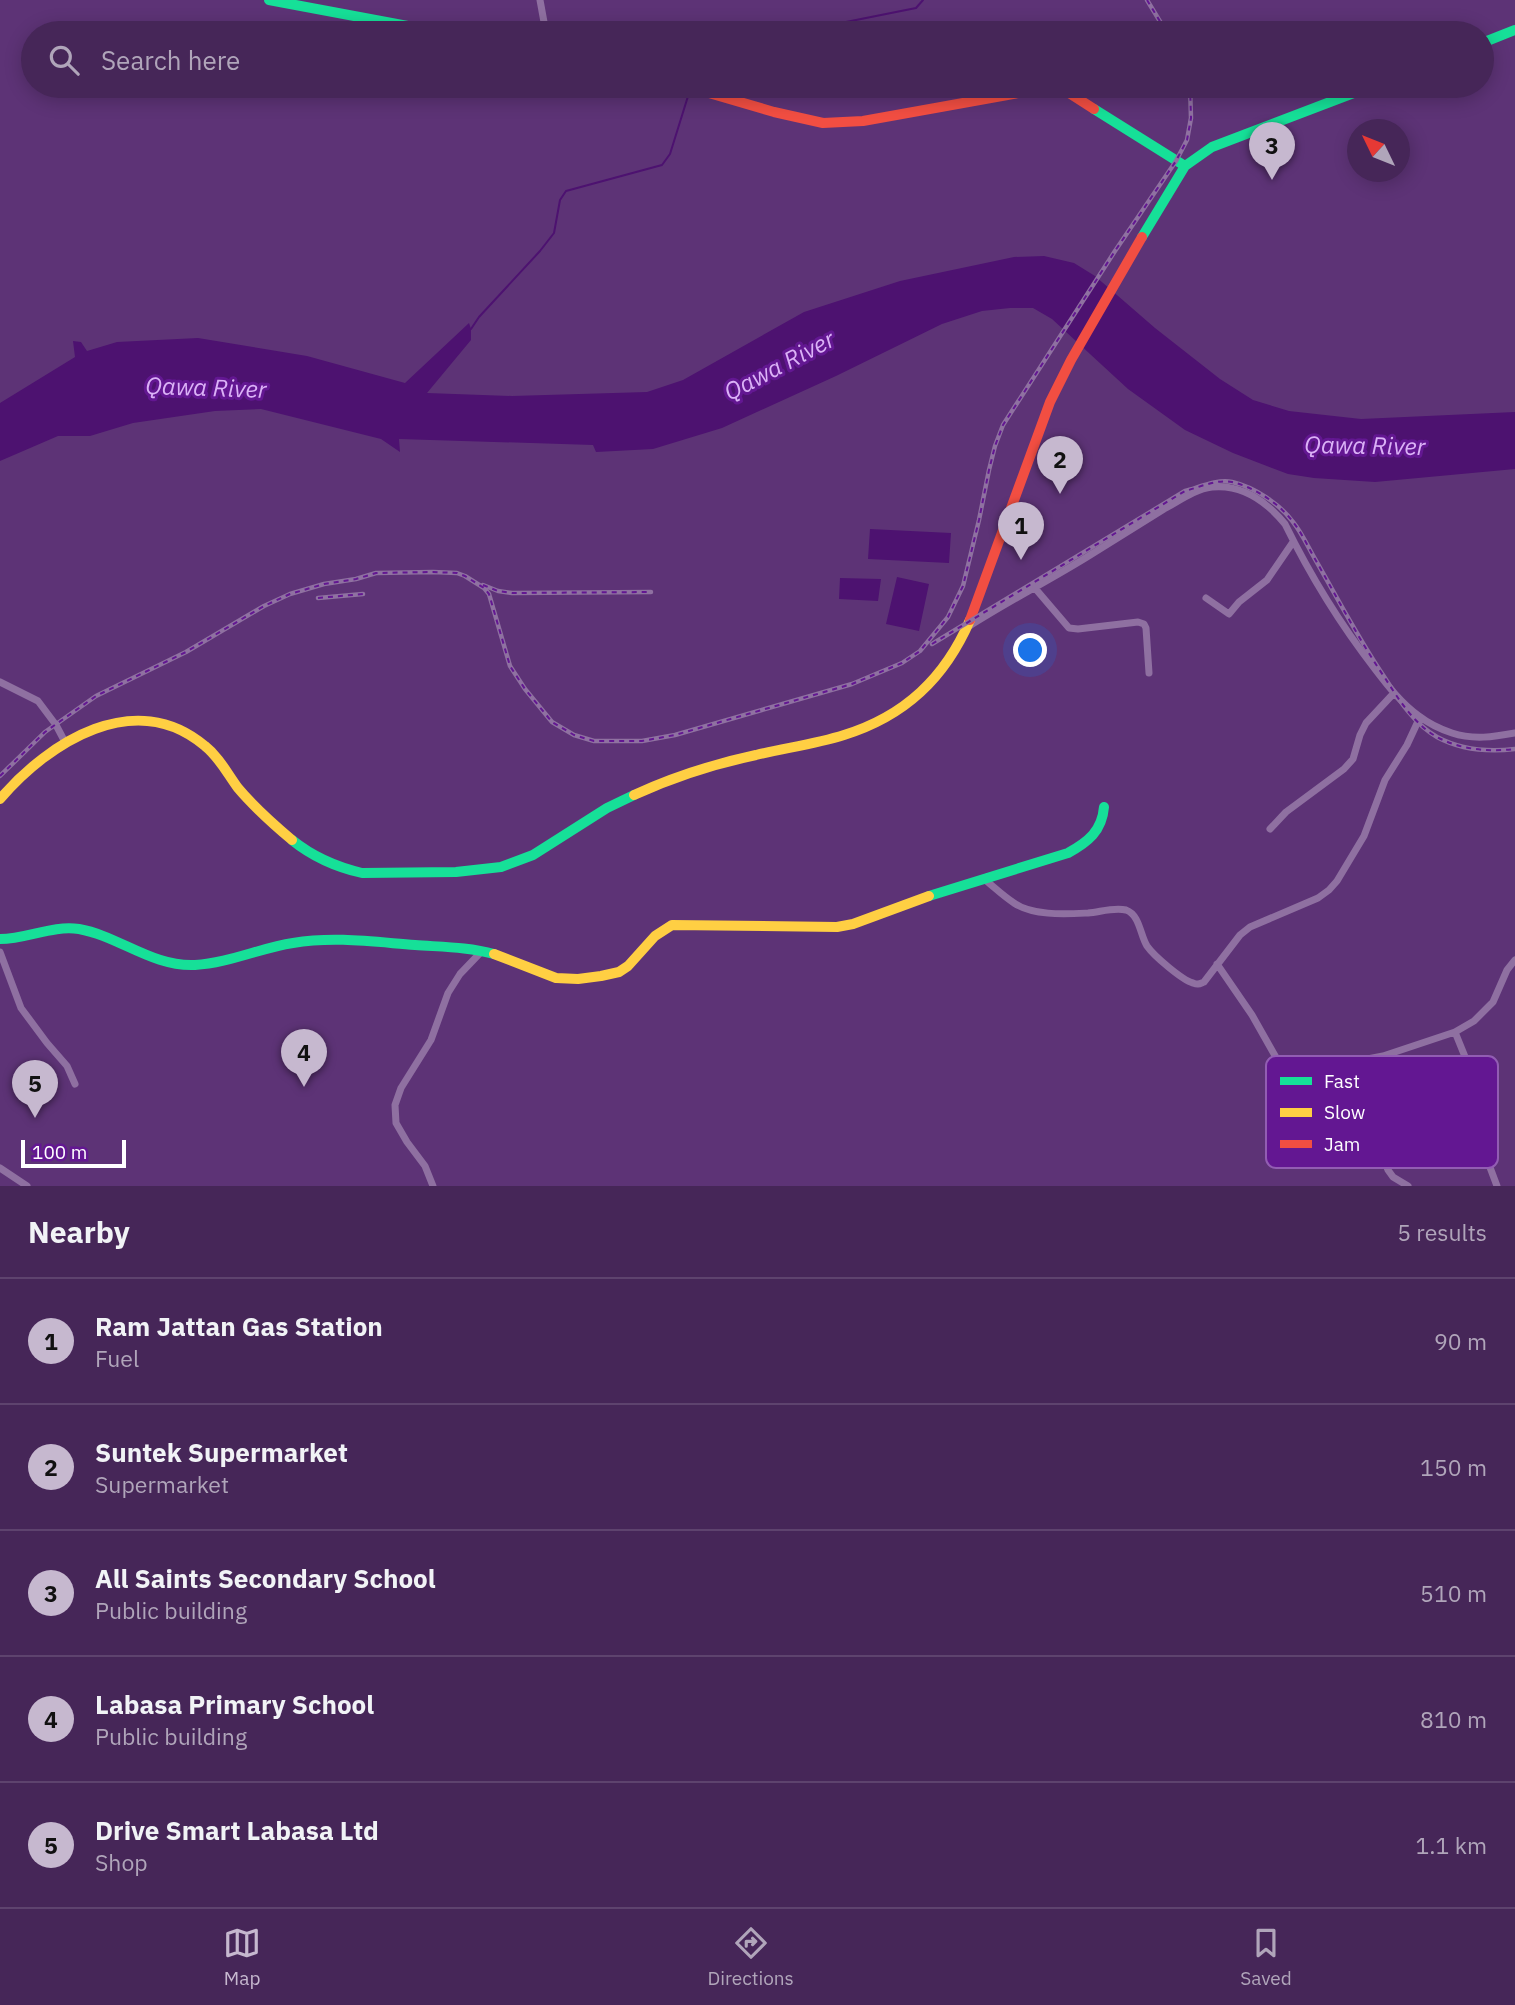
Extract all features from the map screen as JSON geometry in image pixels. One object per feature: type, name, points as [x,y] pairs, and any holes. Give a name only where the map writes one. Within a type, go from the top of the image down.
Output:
[{"type":"street","points":[[269,0],[381,21]]},
{"type":"street","points":[[540,0],[544,21]]},
{"type":"street","points":[[1494,38],[1515,30]]},
{"type":"street","points":[[730,98],[823,123],[844,123],[988,98]]},
{"type":"street","points":[[1077,98],[1185,166]]},
{"type":"street","points":[[0,799],[48,753],[92,729],[127,720],[157,724],[190,734],[210,750],[240,790],[283,833],[335,868],[364,873],[475,871],[499,868],[539,853],[600,812],[665,783],[751,755],[834,739],[873,725],[900,709],[939,676],[950,661],[967,628],[1053,395],[1185,166],[1204,152],[1230,139],[1340,98]]},
{"type":"street","points":[[967,628],[1179,500],[1199,490],[1223,487],[1245,492],[1263,502],[1285,524],[1338,618],[1365,657],[1394,693],[1420,717],[1451,733],[1471,737],[1495,737],[1515,733]]},
{"type":"street","points":[[1206,598],[1228,614],[1267,580],[1293,542]]},
{"type":"street","points":[[1034,587],[1069,628],[1138,622],[1144,624],[1149,673]]},
{"type":"street","points":[[0,682],[37,701],[56,724],[65,742]]},
{"type":"street","points":[[1270,829],[1286,812],[1344,769],[1353,759],[1366,723],[1394,693]]},
{"type":"street","points":[[984,880],[1015,905],[1032,911],[1088,913],[1125,910],[1134,916],[1148,948],[1191,983],[1204,982],[1240,934],[1250,927],[1318,898],[1337,881],[1364,836],[1385,780],[1407,745],[1420,717]]},
{"type":"street","points":[[0,939],[75,928],[112,939],[159,960],[192,965],[306,941],[372,942],[482,951],[561,979],[606,975],[630,966],[659,931],[672,925],[837,928],[912,901],[1068,853],[1086,844],[1101,825],[1104,807]]},
{"type":"street","points":[[433,1186],[425,1166],[396,1123],[395,1105],[401,1088],[431,1040],[449,993],[460,974],[482,951]]},
{"type":"street","points":[[0,952],[21,1008],[67,1066],[75,1084]]},
{"type":"street","points":[[1383,1056],[1455,1032],[1474,1021],[1493,1002],[1507,970],[1515,960]]},
{"type":"street","points":[[1217,964],[1252,1015],[1275,1056]]},
{"type":"street","points":[[1455,1032],[1465,1056]]},
{"type":"street","points":[[0,1168],[27,1186]]},
{"type":"street","points":[[1387,1168],[1393,1177],[1408,1186]]},
{"type":"street","points":[[1491,1168],[1497,1186]]},
{"type":"water","name":"Qawa River","points":[[1044,256],[1074,263],[1095,276],[1155,328],[1220,379],[1253,400],[1289,411],[1361,419],[1515,412],[1515,469],[1375,482],[1288,474],[1233,453],[1185,430],[1128,389],[1052,319],[1033,308],[982,311],[942,324],[722,428],[653,449],[596,452],[593,445],[399,439],[400,452],[381,439],[261,409],[215,411],[133,423],[90,436],[58,436],[0,461],[0,403],[75,357],[73,341],[81,342],[87,351],[117,342],[198,338],[307,356],[405,383],[469,323],[471,340],[427,393],[512,396],[647,392],[683,380],[804,312],[900,281],[1014,257]]},
{"type":"water","points":[[870,529],[951,533],[949,563],[868,559]]},
{"type":"water","points":[[897,577],[929,584],[919,631],[886,624]]},
{"type":"water","points":[[840,578],[881,579],[878,601],[839,599]]},
{"type":"waterway","points":[[851,21],[916,8],[923,0]]},
{"type":"waterway","points":[[471,329],[554,233],[560,200],[566,191],[662,165],[670,154],[687,98]]},
{"type":"railway","points":[[1147,0],[1160,21]]},
{"type":"railway","points":[[0,776],[45,732],[96,696],[186,652],[264,606],[290,594],[376,573],[457,573],[484,588],[489,594],[510,666],[525,689],[552,722],[574,735],[594,741],[642,741],[675,735],[852,684],[902,663],[920,651],[948,617],[963,586],[989,470],[1003,425],[1176,161],[1187,140],[1191,118],[1190,98]]},
{"type":"railway","points":[[932,644],[1185,491],[1214,482],[1232,482],[1266,497],[1293,522],[1375,664],[1421,725],[1437,737],[1465,747],[1485,750],[1515,749]]},
{"type":"railway","points":[[483,585],[512,593],[651,592]]},
{"type":"railway","points":[[318,598],[363,594]]},
{"type":"traffic: fast","points":[[269,0],[381,21]]},
{"type":"traffic: fast","points":[[1494,38],[1515,30]]},
{"type":"traffic: fast","points":[[1142,237],[1185,166],[1212,147],[1341,98]]},
{"type":"traffic: fast","points":[[1094,109],[1185,166]]},
{"type":"traffic: fast","points":[[292,840],[325,861],[362,873],[456,872],[501,867],[533,855],[607,808],[634,795]]},
{"type":"traffic: fast","points":[[929,896],[1068,853],[1093,835],[1100,823],[1104,807]]},
{"type":"traffic: fast","points":[[0,939],[59,929],[79,929],[164,961],[195,965],[281,945],[324,940],[455,948],[494,954]]},
{"type":"traffic: slow","points":[[634,795],[709,767],[833,738],[886,717],[904,706],[935,677],[960,641],[970,620]]},
{"type":"traffic: slow","points":[[0,799],[43,758],[68,742],[95,729],[122,722],[150,721],[178,729],[210,750],[244,795],[292,840]]},
{"type":"traffic: slow","points":[[494,954],[556,978],[601,976],[619,972],[628,966],[655,936],[672,925],[837,927],[853,924],[929,896]]},
{"type":"traffic: jam","points":[[726,98],[823,123],[863,121],[991,98]]},
{"type":"traffic: jam","points":[[1077,98],[1094,109]]},
{"type":"traffic: jam","points":[[970,620],[1050,402],[1071,360],[1142,237]]},
{"type":"place","name":"All Saints Secondary School","points":[[1272,180]]},
{"type":"place","name":"Suntek Supermarket","points":[[1060,494]]},
{"type":"place","name":"Ram Jattan Gas Station","points":[[1021,560]]},
{"type":"place","name":"Labasa Primary School","points":[[304,1087]]},
{"type":"place","name":"Drive Smart Labasa Ltd","points":[[35,1118]]}]
